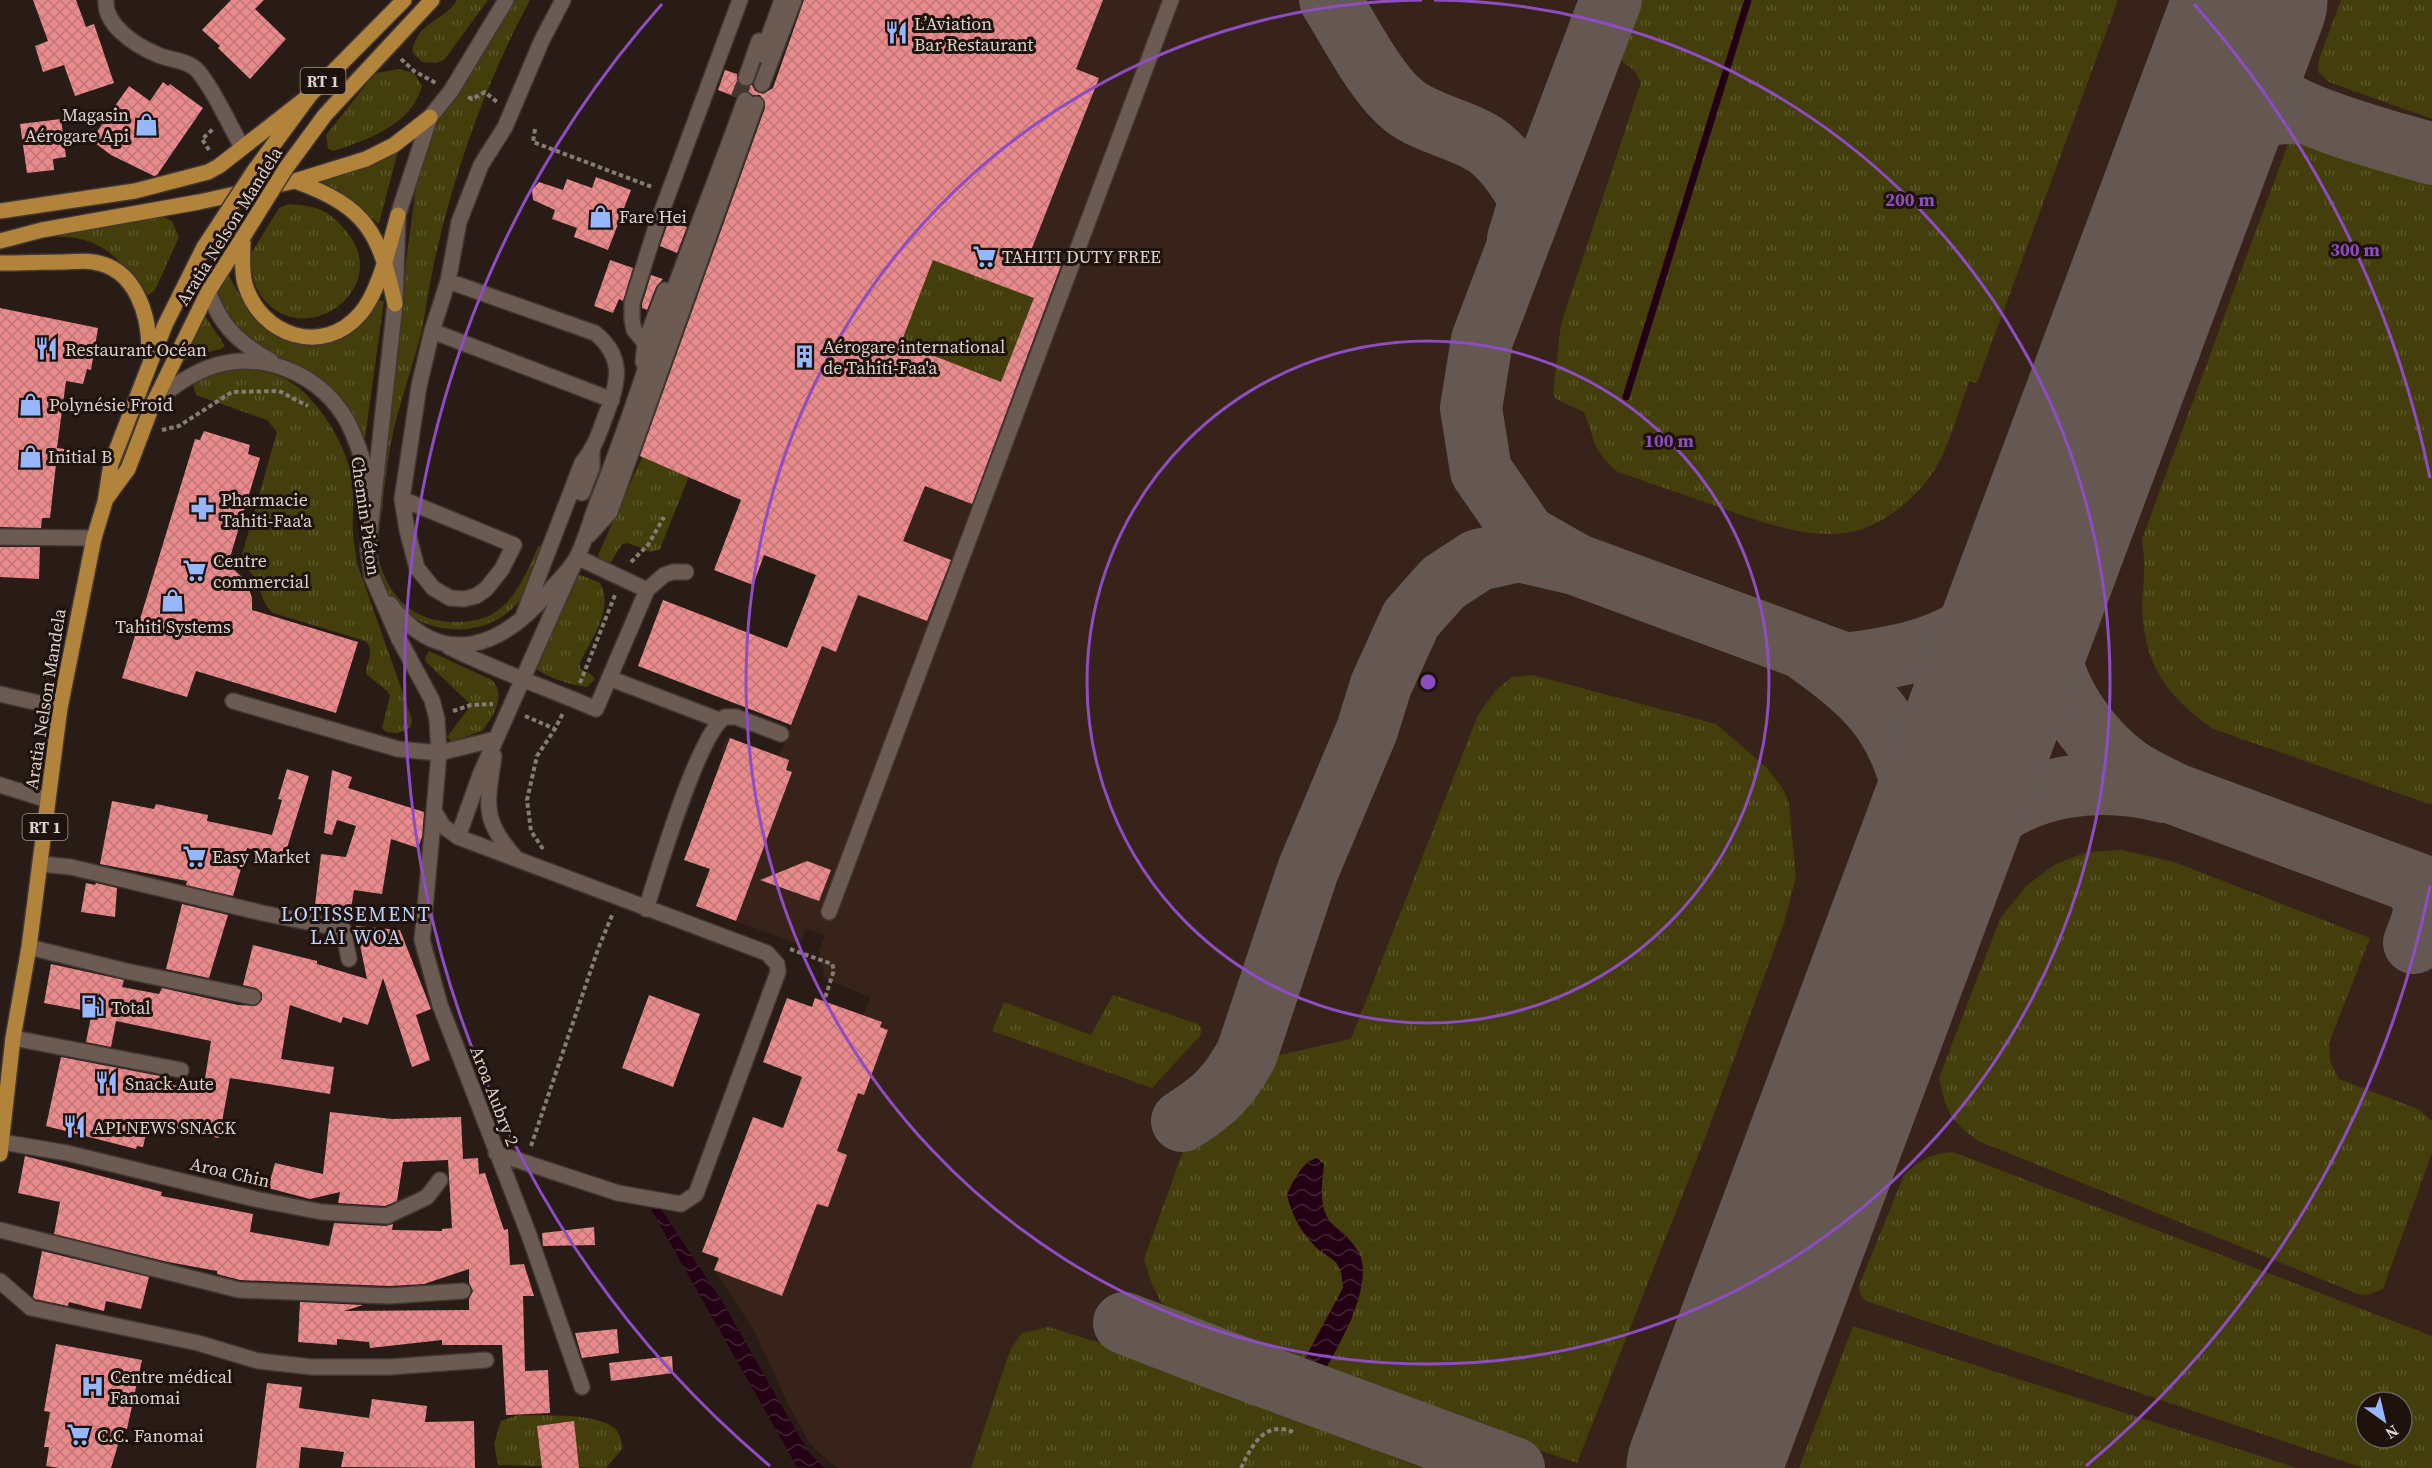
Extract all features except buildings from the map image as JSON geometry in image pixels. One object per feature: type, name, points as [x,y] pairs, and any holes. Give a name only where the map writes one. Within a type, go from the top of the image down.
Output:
[{"type":"main road","name":"Aratia Nelson Mandela","points":[[1,1148],[13,1038],[29,947],[60,708],[94,538],[105,502],[111,464],[165,325],[204,247],[254,171],[310,95],[404,0]]},
{"type":"main road","name":"Aratia Nelson Mandela","points":[[105,502],[128,469],[154,401],[208,292],[243,238],[291,175],[325,115],[432,0]]},
{"type":"main road","points":[[0,211],[135,191],[208,172],[219,166],[310,95]]},
{"type":"main road","points":[[0,241],[42,230],[199,202],[291,175],[366,159],[394,145],[430,117]]},
{"type":"main road","points":[[291,175],[321,190],[354,212],[371,230],[385,260],[395,304]]},
{"type":"main road","points":[[243,238],[242,271],[245,286],[265,320],[278,329],[303,338],[318,338],[331,334],[354,321],[369,300],[385,260],[398,215]]},
{"type":"main road","points":[[0,230],[42,230]]},
{"type":"main road","points":[[0,263],[93,262],[114,269],[128,283],[143,304],[149,326],[149,368]]},
{"type":"street","points":[[106,0],[108,16],[134,41],[157,55],[183,61],[196,69],[242,147]]},
{"type":"street","points":[[506,0],[451,91],[430,117],[398,215],[395,304],[368,549],[372,577],[405,622],[416,631],[484,665],[596,709],[647,590],[664,575],[686,572]]},
{"type":"street","points":[[402,499],[514,545],[494,582],[476,596],[464,599],[450,598],[433,588],[417,568],[402,499],[419,386],[432,331],[448,281],[459,222],[481,165],[505,127],[542,40],[563,0]]},
{"type":"street","points":[[645,344],[634,330],[632,303],[656,227],[740,0]]},
{"type":"street","points":[[753,80],[774,0]]},
{"type":"street","points":[[753,80],[783,0]]},
{"type":"street","points":[[753,80],[794,0]]},
{"type":"street","points":[[829,912],[1171,0]]},
{"type":"street","points":[[642,380],[645,344],[746,101]]},
{"type":"street","points":[[458,837],[480,775],[583,542],[746,101]]},
{"type":"street","points":[[583,542],[610,512],[746,101]]},
{"type":"street","points":[[197,261],[216,312],[238,340],[315,384],[346,419],[365,466],[373,498]]},
{"type":"street","points":[[448,281],[595,333],[604,341],[615,359],[616,391],[592,450],[582,463],[521,620]]},
{"type":"street","points":[[432,331],[612,400]]},
{"type":"street","points":[[154,401],[183,380],[217,364],[255,361],[279,365]]},
{"type":"street","points":[[540,602],[592,468],[592,450]]},
{"type":"street","points":[[0,537],[94,538]]},
{"type":"street","points":[[441,643],[465,645],[486,642],[498,636],[521,620],[540,602],[577,557]]},
{"type":"street","points":[[577,557],[647,590]]},
{"type":"street","name":"Aroa Aubry 2","points":[[372,577],[399,639],[432,700],[437,719],[439,753],[422,940],[440,1005],[529,1235],[582,1387]]},
{"type":"street","points":[[609,678],[719,720]]},
{"type":"street","points":[[0,694],[60,708]]},
{"type":"street","points":[[233,701],[398,749],[439,753],[496,739]]},
{"type":"street","points":[[646,909],[703,747],[713,727],[725,717],[736,717],[781,734]]},
{"type":"street","points":[[496,739],[488,798],[488,816],[504,844],[519,861]]},
{"type":"street","points":[[0,785],[48,800]]},
{"type":"street","points":[[434,811],[443,826],[458,837],[767,953],[777,964],[778,972],[696,1194],[681,1204],[647,1200],[618,1193],[496,1153]]},
{"type":"street","points":[[40,864],[71,867],[262,913],[343,929],[349,959]]},
{"type":"street","points":[[29,947],[126,971],[253,997]]},
{"type":"street","points":[[13,1038],[181,1071]]},
{"type":"street","name":"Aroa Chin","points":[[1,1148],[68,1153],[255,1199],[322,1212],[387,1216],[427,1197],[440,1180]]},
{"type":"street","points":[[0,1230],[239,1290],[389,1296],[464,1291]]},
{"type":"street","points":[[0,1281],[31,1308],[198,1343],[258,1361],[312,1367],[388,1367],[486,1360]]},
{"type":"path","points":[[535,129],[533,142],[660,190]]},
{"type":"path","points":[[158,431],[179,426],[232,392],[279,391],[309,406]]},
{"type":"path","points":[[554,852],[543,849],[531,831],[527,800],[537,756],[555,729],[565,708],[551,690],[581,682],[630,562],[648,545],[664,517]]},
{"type":"path","points":[[526,1163],[598,949],[619,899]]},
{"type":"path","points":[[789,949],[832,964],[834,970],[825,998]]},
{"type":"path","points":[[1241,1468],[1266,1431],[1281,1427],[1293,1432]]},
{"type":"shaded area","points":[[804,0],[2432,0],[2432,1468],[838,1468],[810,1444],[789,1406],[755,1332],[714,1270],[718,1258],[702,1252],[753,1117],[783,1128],[794,1097],[799,1099],[806,1078],[763,1062],[787,998],[809,1006],[804,1018],[807,1019],[815,998],[849,1010],[861,1021],[871,997],[825,979],[819,951],[825,935],[806,929],[800,945],[696,906],[710,869],[684,860],[724,753],[721,751],[727,737],[779,756],[791,725],[638,666],[663,600],[787,648],[815,575],[765,555],[753,585],[714,570],[737,509],[741,511],[748,492],[689,476],[638,455]]},
{"type":"green space","points":[[457,0],[488,0],[445,59],[437,63],[422,62],[412,52],[415,41],[425,27],[451,8]]},
{"type":"green space","points":[[509,0],[530,0],[487,90],[464,153],[445,217],[421,334],[392,440],[378,542],[379,560],[384,576],[401,601],[424,616],[453,622],[484,618],[496,612],[514,593],[539,545],[543,547],[527,587],[513,608],[496,620],[477,627],[458,629],[438,627],[419,621],[402,610],[388,596],[376,573],[370,533],[418,171],[434,117]]},
{"type":"green space","points":[[1636,0],[2118,0],[1977,383],[1969,381],[1948,444],[1929,478],[1914,495],[1896,511],[1866,528],[1838,534],[1820,534],[1783,528],[1618,472],[1595,445],[1584,412],[1556,399],[1553,394],[1561,324],[1641,82],[1634,70],[1618,58],[1618,51]]},
{"type":"green space","points":[[2341,0],[2432,0],[2432,119],[2329,82],[2318,72],[2319,59]]},
{"type":"green space","points":[[398,69],[414,73],[422,86],[417,100],[409,111],[398,121],[373,136],[333,151],[328,149],[326,135],[372,77],[377,73]]},
{"type":"green space","points":[[2295,125],[2432,170],[2432,805],[2213,729],[2183,704],[2161,678],[2148,648],[2144,629],[2142,539]]},
{"type":"green space","points":[[398,151],[379,224],[344,195],[318,179]]},
{"type":"green space","points":[[288,204],[321,210],[334,218],[347,232],[358,252],[360,272],[353,290],[340,305],[323,315],[304,318],[284,315],[266,302],[253,278],[252,252],[279,208]]},
{"type":"green space","points":[[158,214],[172,221],[179,237],[155,290],[149,295],[145,294],[126,269],[107,251],[83,240],[52,237],[51,232]]},
{"type":"green space","points":[[935,255],[1040,283],[996,396],[970,370],[901,343]]},
{"type":"green space","points":[[225,267],[243,302],[259,323],[269,332],[303,342],[312,341],[374,300],[384,301],[365,438],[356,439],[304,370],[251,345],[241,337],[210,284]]},
{"type":"green space","points":[[200,308],[225,346],[195,355],[168,369]]},
{"type":"green space","points":[[229,367],[270,373],[292,383],[302,390],[321,411],[337,437],[348,463],[352,482],[353,535],[357,563],[412,719],[411,726],[405,731],[386,732],[382,728],[390,696],[366,674],[370,648],[365,641],[273,613],[264,601],[255,578],[242,561],[277,432],[267,420],[196,395],[192,381]]},
{"type":"green space","points":[[642,457],[689,476],[660,549],[651,552],[628,543],[622,544],[611,562],[601,560],[598,555]]},
{"type":"green space","points":[[578,574],[600,583],[605,603],[595,635],[580,663],[580,669],[591,674],[595,679],[587,687],[552,678],[536,668],[574,576]]},
{"type":"green space","points":[[429,651],[492,680],[496,686],[497,706],[482,731],[454,741],[447,737],[471,705],[426,662],[425,658]]},
{"type":"green space","points":[[1533,675],[1716,724],[1766,767],[1783,789],[1789,803],[1796,877],[1785,920],[1707,1133],[1577,1463],[1322,1375],[1352,1319],[1360,1256],[1347,1236],[1329,1221],[1324,1213],[1321,1189],[1324,1164],[1310,1160],[1292,1183],[1316,1247],[1337,1263],[1342,1274],[1343,1288],[1301,1366],[1189,1324],[1174,1315],[1161,1302],[1151,1282],[1144,1259],[1186,1143],[1230,1108],[1275,1056],[1351,1039],[1478,715],[1496,690],[1512,677]]},
{"type":"green space","points":[[2122,850],[2174,862],[2370,938],[2329,1043],[2330,1061],[2339,1079],[2418,1109],[2432,1121],[2432,1153],[2383,1289],[2367,1295],[2358,1294],[1978,1141],[1951,1115],[1939,1078],[2000,919],[2026,886],[2056,864],[2087,852]]},
{"type":"green space","points":[[1113,995],[1198,1024],[1202,1029],[1200,1036],[1152,1088],[992,1031],[1004,1002],[1091,1035]]},
{"type":"green space","points":[[1953,1152],[2432,1336],[2432,1468],[2363,1468],[1866,1301],[1860,1294],[1859,1286],[1904,1175],[1926,1158]]},
{"type":"green space","points":[[1853,1326],[2297,1468],[1799,1468]]},
{"type":"green space","points":[[1049,1327],[1116,1348],[1421,1468],[971,1468],[1010,1350],[1022,1333]]},
{"type":"green space","points":[[518,1415],[580,1417],[604,1422],[617,1431],[623,1448],[606,1468],[498,1465],[494,1444],[501,1421]]},
{"type":"water","points":[[1317,1158],[1324,1164],[1322,1197],[1325,1212],[1334,1226],[1357,1249],[1363,1266],[1359,1298],[1345,1333],[1322,1375],[1301,1366],[1343,1288],[1342,1277],[1334,1260],[1319,1250],[1304,1233],[1287,1195],[1302,1168]]},
{"type":"water","points":[[651,1209],[661,1209],[723,1303],[807,1450],[824,1468],[797,1467]]},
{"type":"waterway","points":[[1626,397],[1748,0]]},
{"type":"taxiway","points":[[1330,0],[1383,85],[1404,106],[1414,113],[1472,137],[1491,149],[1508,167],[1530,200],[1518,239]]},
{"type":"taxiway","points":[[1611,0],[1482,340],[1471,408],[1481,471],[1526,536],[1575,564],[1846,664],[1912,652],[1958,634],[1990,612],[2039,568]]},
{"type":"taxiway","points":[[2242,25],[2267,84],[2284,101],[2323,120],[2432,154]]},
{"type":"taxiway","points":[[2197,146],[2222,134],[2249,116],[2301,112]]},
{"type":"taxiway","points":[[1182,1121],[1220,1092],[1234,1075],[1247,1053],[1308,870],[1367,730],[1381,685],[1411,619],[1443,583],[1478,560],[1519,551],[1571,563]]},
{"type":"taxiway","points":[[2039,568],[2048,644],[2059,683],[2083,724],[2115,759],[2139,776],[2175,794],[2432,889]]},
{"type":"taxiway","points":[[1805,650],[1844,680],[1874,709],[1887,726],[1906,766],[1921,836],[1909,913]]},
{"type":"taxiway","points":[[1908,921],[1947,863],[1974,832],[1994,816],[2016,803],[2039,794],[2089,785],[2114,784],[2164,792]]},
{"type":"taxiway","points":[[2411,882],[2418,890],[2424,904],[2423,919],[2414,943]]},
{"type":"taxiway","points":[[1124,1323],[1514,1468]]},
{"type":"taxiway","points":[[1698,1468],[1705,1462]]},
{"type":"runway","points":[[1703,1468],[2251,0]]},
{"type":"tunnel","points":[[738,98],[746,78]]},
{"type":"place","name":"L’Aviation Bar Restaurant","points":[[896,33]]},
{"type":"place","name":"Magasin Aérogare Api","points":[[147,124]]},
{"type":"place","name":"Fare Hei","points":[[601,216]]},
{"type":"place","name":"TAHITI DUTY FREE","points":[[984,256]]},
{"type":"place","name":"Restaurant Océan","points":[[47,349]]},
{"type":"place","name":"Aérogare international de Tahiti-Faa'a","points":[[805,356]]},
{"type":"place","name":"Polynésie Froid","points":[[31,404]]},
{"type":"place","name":"Initial B","points":[[30,456]]},
{"type":"place","name":"Pharmacie Tahiti-Faa'a","points":[[203,509]]},
{"type":"place","name":"Centre commercial","points":[[195,570]]},
{"type":"place","name":"Tahiti Systems","points":[[173,600]]},
{"type":"place","name":"Easy Market","points":[[194,856]]},
{"type":"place","name":"Total","points":[[93,1007]]},
{"type":"place","name":"Snack Aute","points":[[107,1083]]},
{"type":"place","name":"API NEWS SNACK","points":[[75,1127]]},
{"type":"place","name":"Centre médical Fanomai","points":[[92,1386]]},
{"type":"place","name":"C.C. Fanomai","points":[[79,1435]]},
{"type":"district","name":"LOTISSEMENT LAI WOA","points":[[356,926]]}]
